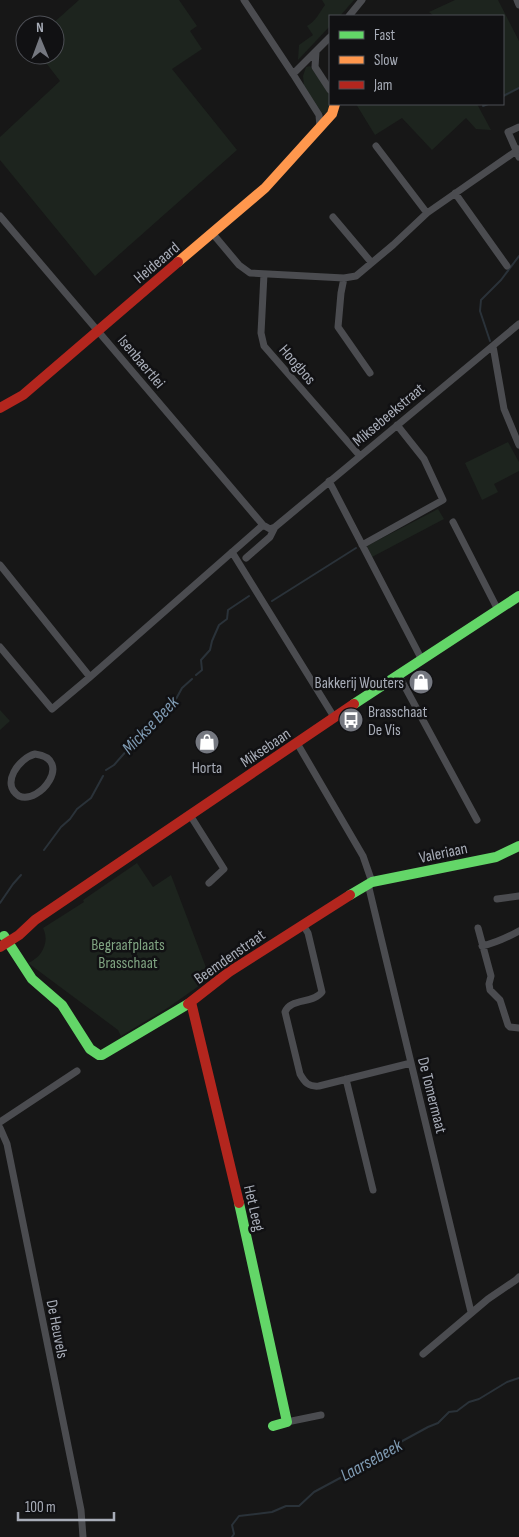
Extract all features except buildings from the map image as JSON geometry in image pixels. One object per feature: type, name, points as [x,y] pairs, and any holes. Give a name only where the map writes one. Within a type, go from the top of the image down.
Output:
[{"type":"street","points":[[244,0],[319,115],[320,127]]},
{"type":"street","points":[[350,15],[362,0]]},
{"type":"street","points":[[517,0],[519,5]]},
{"type":"street","points":[[293,74],[329,37]]},
{"type":"street","points":[[316,52],[316,66],[329,88]]},
{"type":"street","name":"Heideaard","points":[[0,408],[23,395],[213,234],[264,188],[332,114],[335,105]]},
{"type":"street","points":[[213,234],[239,265],[250,273],[344,278],[356,276],[427,213],[518,152],[508,132],[519,127]]},
{"type":"street","points":[[376,146],[427,213]]},
{"type":"street","points":[[455,193],[507,266]]},
{"type":"street","name":"Isenbaertlei","points":[[0,216],[263,525]]},
{"type":"street","points":[[333,217],[371,262]]},
{"type":"street","name":"Hoogbos","points":[[264,274],[261,333],[264,346],[360,456]]},
{"type":"street","points":[[344,278],[338,327],[370,373]]},
{"type":"street","name":"Miksebeekstraat","points":[[246,558],[270,538],[275,527],[519,324]]},
{"type":"street","points":[[492,346],[504,409],[519,445]]},
{"type":"street","points":[[362,544],[443,500],[424,459],[397,425]]},
{"type":"street","points":[[330,481],[422,660]]},
{"type":"street","points":[[453,522],[498,610]]},
{"type":"street","points":[[0,647],[52,709],[263,525],[270,529],[275,527]]},
{"type":"street","points":[[232,552],[334,717]]},
{"type":"street","points":[[0,565],[90,677]]},
{"type":"street","name":"Miksebaan","points":[[3,941],[16,928],[29,924],[398,674],[519,596]]},
{"type":"street","points":[[398,674],[478,820]]},
{"type":"street","points":[[297,743],[363,856],[370,883]]},
{"type":"street","points":[[32,754],[43,756],[52,765],[51,779],[29,797],[16,794],[10,787],[9,779],[12,770],[32,754]]},
{"type":"street","points":[[0,778],[9,779]]},
{"type":"street","points":[[190,815],[224,869],[209,883]]},
{"type":"street","name":"Valeriaan","points":[[370,883],[496,857],[519,846]]},
{"type":"street","name":"Beemdenstraat","points":[[3,941],[32,979],[62,1005],[90,1050],[98,1055],[102,1055],[190,1002],[229,972],[370,883]]},
{"type":"street","name":"De Tomermaat","points":[[370,883],[471,1312]]},
{"type":"street","points":[[497,899],[519,896]]},
{"type":"street","points":[[303,925],[308,933],[322,992],[315,999],[290,1005],[286,1008],[285,1012],[300,1074],[305,1083],[314,1086],[411,1063]]},
{"type":"street","points":[[478,928],[491,976],[490,990],[500,1000],[508,1026],[519,1028]]},
{"type":"street","points":[[482,946],[519,931]]},
{"type":"street","name":"Het Leeg","points":[[190,1002],[246,1232],[287,1422]]},
{"type":"street","points":[[0,1122],[77,1072]]},
{"type":"street","points":[[346,1079],[372,1190]]},
{"type":"street","name":"De Heuvels","points":[[0,1128],[9,1153],[81,1510],[84,1537]]},
{"type":"street","points":[[423,1354],[471,1312],[519,1277]]},
{"type":"street","points":[[272,1426],[321,1415]]},
{"type":"green space","points":[[79,0],[179,0],[197,26],[190,31],[202,49],[172,69],[237,150],[95,276],[0,160],[0,137],[60,81],[48,65],[65,65],[65,15],[62,15]]},
{"type":"green space","points":[[322,0],[354,0],[341,15],[329,15],[329,27],[298,60],[299,45],[313,35],[307,26],[315,19],[325,5]]},
{"type":"green space","points":[[455,0],[498,0],[519,41],[519,89],[504,97],[504,15],[433,15],[429,12]]},
{"type":"green space","points":[[310,66],[329,94],[330,105],[327,115],[322,113],[304,86],[303,76],[306,67]]},
{"type":"green space","points":[[357,105],[478,105],[491,130],[476,129],[466,118],[432,150],[402,118],[375,135]]},
{"type":"green space","points":[[508,442],[519,462],[519,471],[494,484],[498,492],[482,500],[465,463]]},
{"type":"green space","points":[[438,509],[444,519],[372,557],[367,546]]},
{"type":"green space","points":[[0,710],[10,721],[0,730]]},
{"type":"green space","name":"Begraafplaats Brasschaat","points":[[137,863],[153,887],[171,875],[210,978],[169,1007],[121,1036],[118,1030],[28,963],[41,953],[45,944],[46,939],[43,928],[84,902],[83,900]]},
{"type":"waterway","points":[[504,96],[519,88]]},
{"type":"waterway","name":"Mickse Beek","points":[[490,341],[480,311],[481,300],[501,280],[519,256]]},
{"type":"waterway","name":"Mickse Beek","points":[[272,601],[356,548]]},
{"type":"waterway","name":"Mickse Beek","points":[[196,675],[202,670],[201,660],[210,650],[219,625],[227,619],[228,610],[249,596]]},
{"type":"waterway","name":"Mickse Beek","points":[[106,770],[114,765],[143,732],[170,710],[182,688],[192,679]]},
{"type":"waterway","name":"Mickse Beek","points":[[44,850],[77,809],[91,798],[103,776]]},
{"type":"waterway","name":"Mickse Beek","points":[[0,903],[21,875]]},
{"type":"waterway","name":"Laarsebeek","points":[[232,1537],[234,1534],[232,1525],[239,1516],[272,1512],[286,1506],[299,1506],[314,1492],[368,1463],[395,1445],[438,1423],[449,1412],[457,1411],[469,1402],[479,1399],[507,1382],[519,1378]]},
{"type":"traffic: fast","points":[[354,704],[519,596]]},
{"type":"traffic: fast","points":[[350,895],[372,882],[496,857],[519,846]]},
{"type":"traffic: fast","points":[[4,936],[32,979],[62,1005],[90,1049],[99,1055],[188,1004]]},
{"type":"traffic: fast","points":[[239,1203],[287,1422],[273,1426]]},
{"type":"traffic: slow","points":[[178,262],[265,188],[332,114],[335,105]]},
{"type":"traffic: jam","points":[[0,408],[23,395],[178,262]]},
{"type":"traffic: jam","points":[[0,947],[19,935],[35,920],[354,704]]},
{"type":"traffic: jam","points":[[188,1004],[229,972],[350,895]]},
{"type":"traffic: jam","points":[[191,1002],[239,1203]]},
{"type":"place","name":"Bakkerij Wouters","points":[[421,682]]},
{"type":"place","name":"Brasschaat De Vis","points":[[351,720]]},
{"type":"place","name":"Horta","points":[[207,742]]}]
